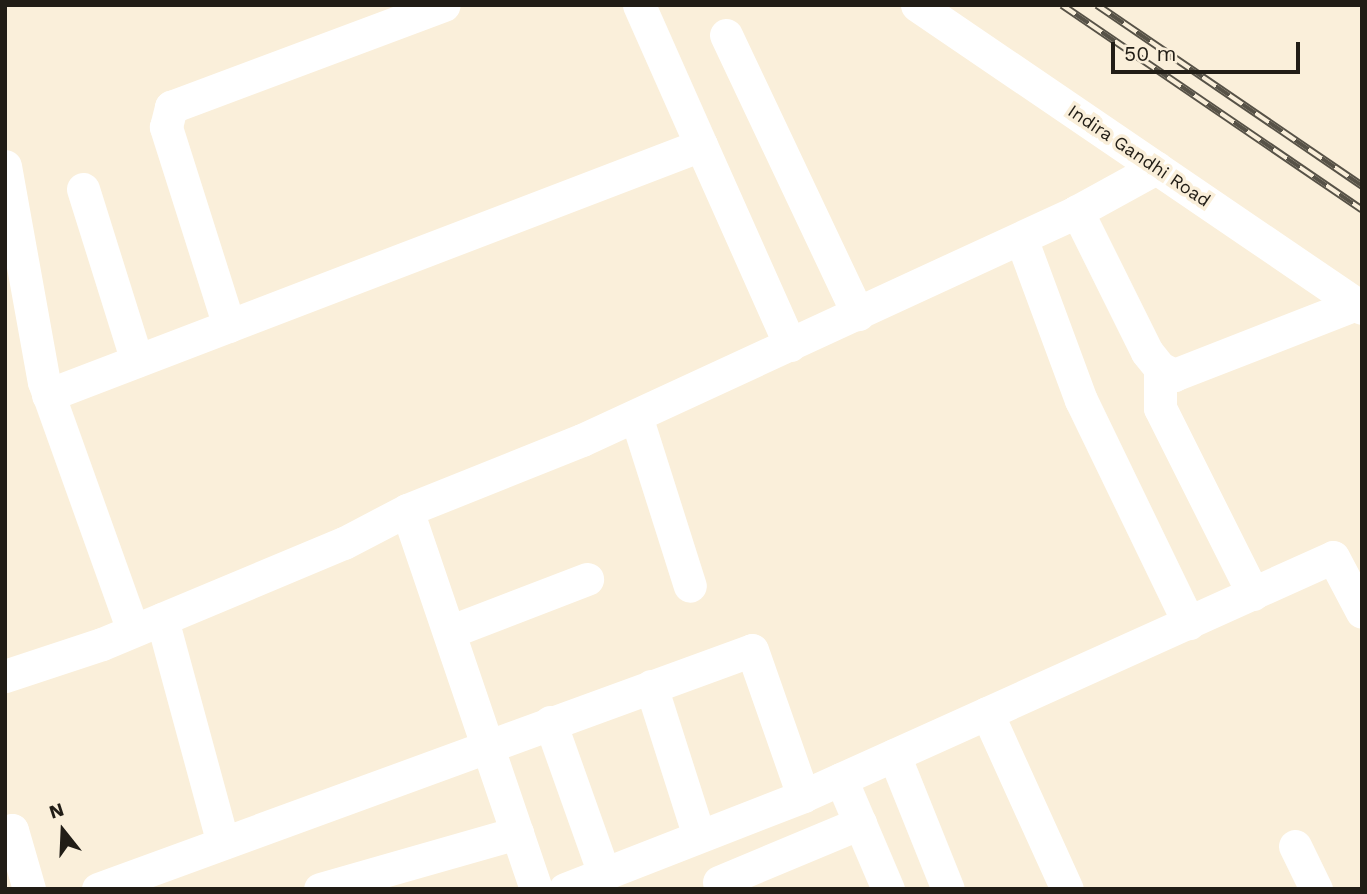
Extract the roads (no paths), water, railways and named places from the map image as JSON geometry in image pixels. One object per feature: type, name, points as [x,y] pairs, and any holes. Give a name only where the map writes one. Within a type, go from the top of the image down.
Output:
[{"type":"street","points":[[229,326],[166,127],[171,107],[444,5]]},
{"type":"street","points":[[639,5],[790,345]]},
{"type":"street","name":"Indira Gandhi Road","points":[[917,5],[1359,306]]},
{"type":"street","points":[[726,34],[859,314]]},
{"type":"street","points":[[48,395],[701,145]]},
{"type":"street","points":[[5,166],[48,395],[147,625],[223,843]]},
{"type":"street","points":[[5,676],[147,625],[344,543],[407,510],[635,416],[1021,238],[1156,168]]},
{"type":"street","points":[[83,189],[137,361]]},
{"type":"street","points":[[1077,211],[1147,352],[1160,368],[1174,375],[1359,306]]},
{"type":"street","points":[[1021,238],[1081,400],[1189,623]]},
{"type":"street","points":[[1160,368],[1160,408],[1253,594]]},
{"type":"street","points":[[635,416],[690,586]]},
{"type":"street","points":[[407,510],[536,889]]},
{"type":"street","points":[[565,889],[803,796],[1333,557],[1362,612]]},
{"type":"street","points":[[449,632],[587,579]]},
{"type":"street","points":[[98,889],[752,650],[803,796]]},
{"type":"street","points":[[651,685],[699,836]]},
{"type":"street","points":[[987,713],[1067,889]]},
{"type":"street","points":[[550,722],[604,874]]},
{"type":"street","points":[[894,755],[948,889]]},
{"type":"street","points":[[841,779],[888,889]]},
{"type":"street","points":[[719,882],[860,823]]},
{"type":"street","points":[[5,832],[12,830],[29,889]]},
{"type":"street","points":[[320,889],[517,833]]},
{"type":"street","points":[[1295,846],[1316,889]]},
{"type":"railway","points":[[1062,5],[1362,210]]},
{"type":"railway","points":[[1097,5],[1362,186]]}]
